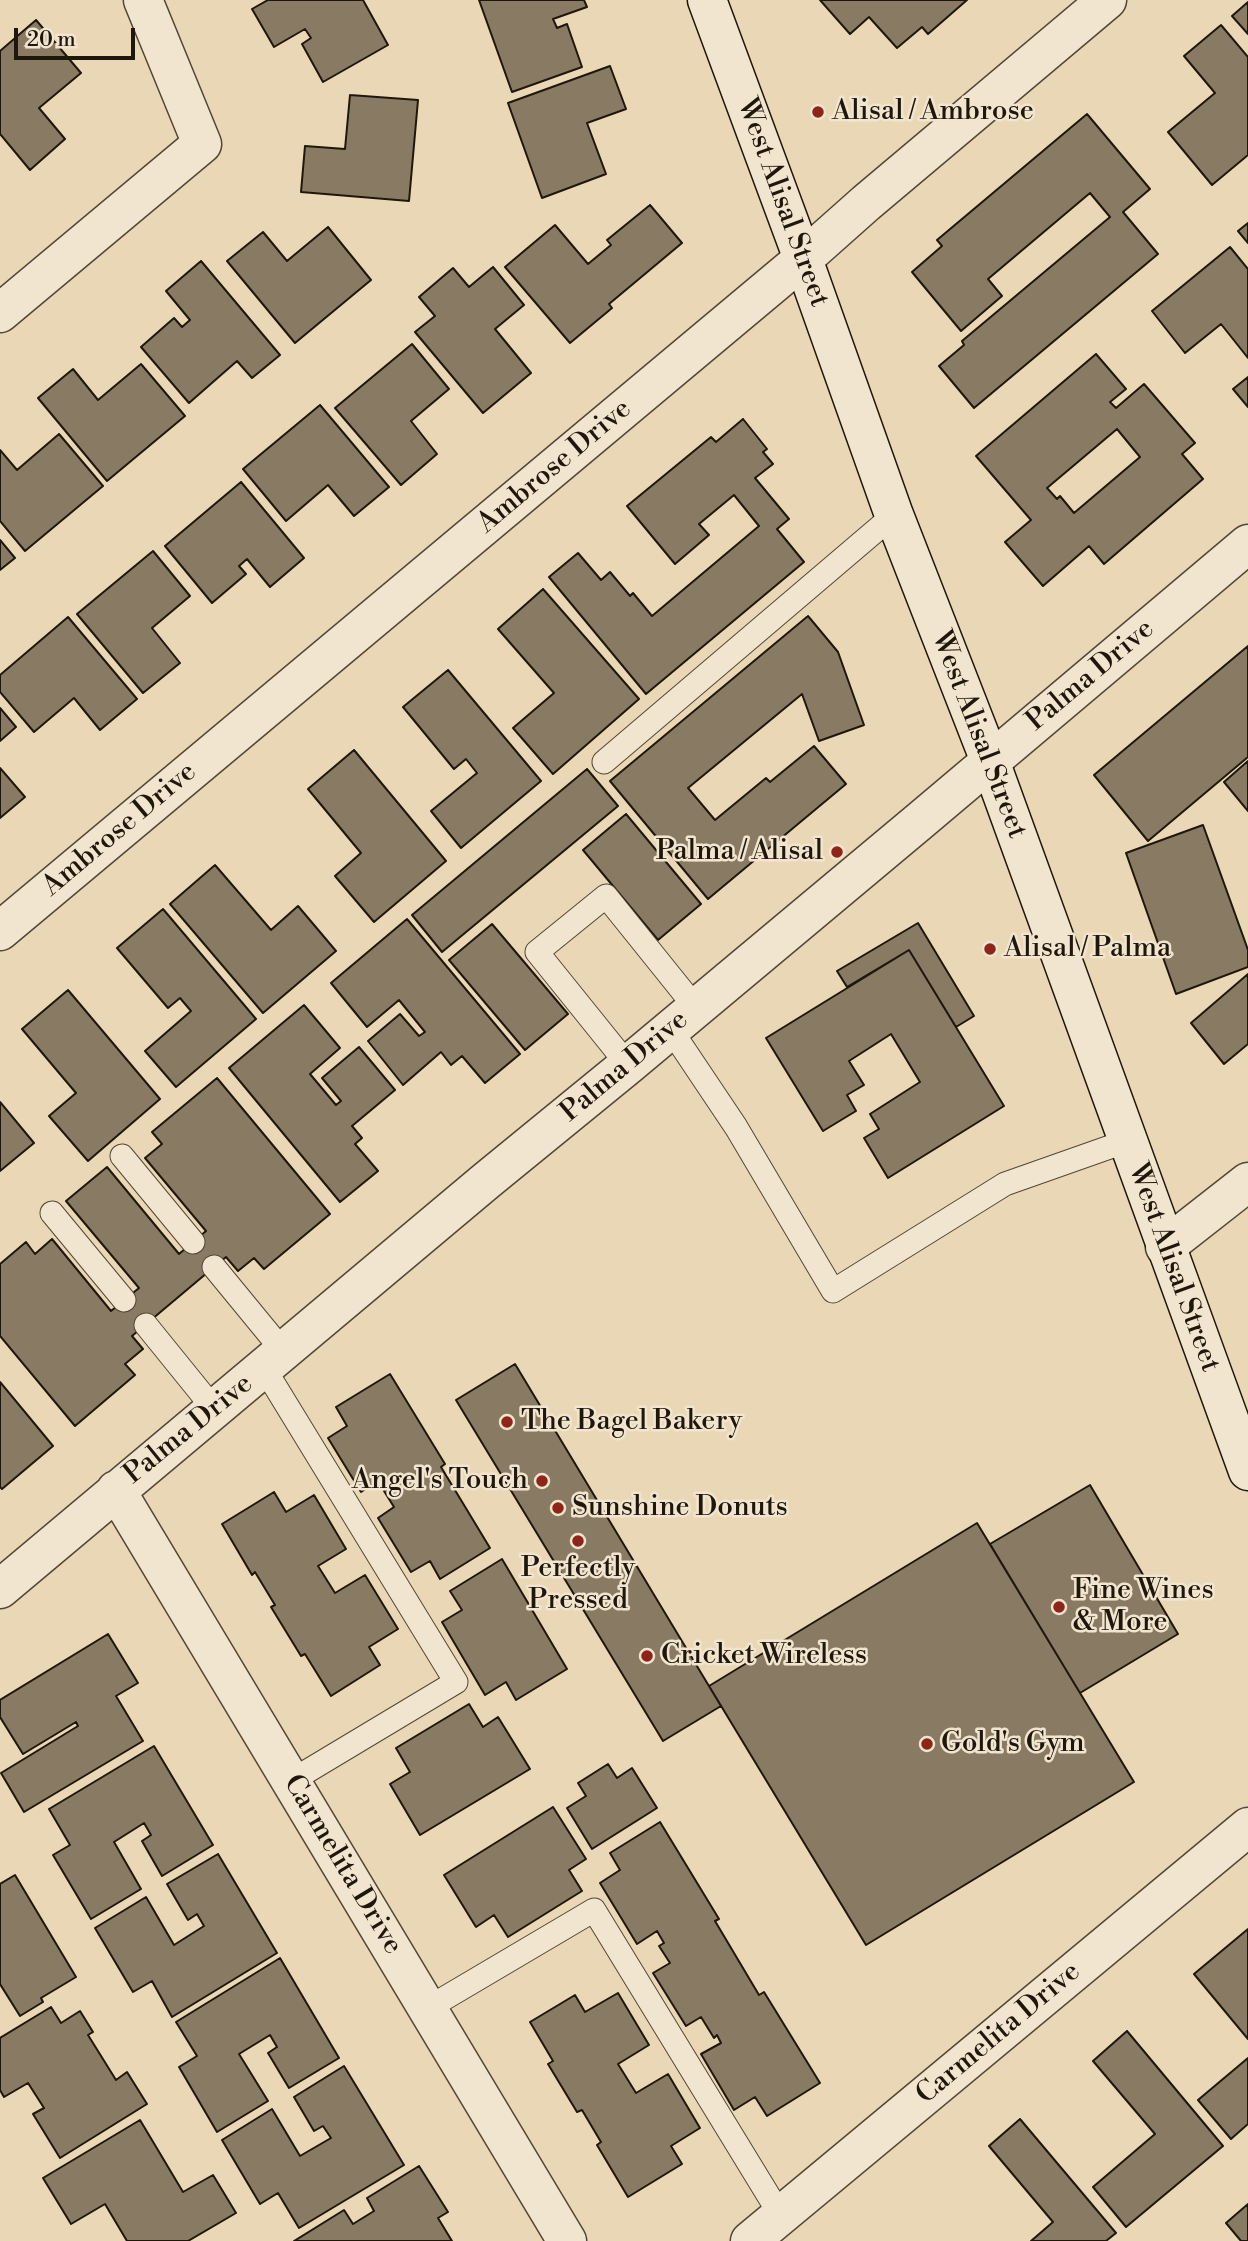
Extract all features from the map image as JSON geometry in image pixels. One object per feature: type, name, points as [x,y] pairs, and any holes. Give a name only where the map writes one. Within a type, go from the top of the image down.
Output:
[{"type":"street","points":[[0,313],[202,144],[143,0]]},
{"type":"street","name":"West Alisal Street","points":[[707,0],[894,515],[990,761],[1248,1471]]},
{"type":"street","name":"Ambrose Drive","points":[[0,931],[803,259],[1107,0]]},
{"type":"street","name":"Palma Drive","points":[[0,1589],[1248,544]]},
{"type":"street","points":[[1165,1247],[1248,1182]]},
{"type":"street","name":"Carmelita Drive","points":[[116,1490],[567,2241]]},
{"type":"street","name":"Carmelita Drive","points":[[750,2241],[1248,1827]]},
{"type":"lane","points":[[604,762],[894,515]]},
{"type":"lane","points":[[628,1065],[537,952],[607,896],[683,1019],[736,1127],[833,1291],[1005,1184],[1126,1141]]},
{"type":"lane","points":[[121,1156],[193,1242]]},
{"type":"lane","points":[[52,1213],[124,1300]]},
{"type":"lane","points":[[214,1267],[274,1360],[456,1682],[291,1781]]},
{"type":"lane","points":[[146,1325],[214,1409]]},
{"type":"lane","points":[[428,2008],[594,1910],[781,2216]]},
{"type":"building","points":[[268,0],[363,0],[388,45],[323,82],[302,44],[311,38],[305,29],[274,47],[252,9]]},
{"type":"building","points":[[479,0],[584,0],[587,7],[553,19],[557,28],[567,24],[582,67],[512,92]]},
{"type":"building","points":[[820,0],[967,0],[928,34],[922,27],[897,48],[869,17],[850,34]]},
{"type":"building","points":[[1248,2],[1248,34],[1232,16]]},
{"type":"building","points":[[36,20],[81,73],[39,108],[65,139],[30,170],[0,134],[0,51]]},
{"type":"building","points":[[1221,25],[1248,57],[1248,155],[1212,185],[1168,132],[1215,93],[1184,56]]},
{"type":"building","points":[[610,66],[626,109],[587,123],[606,174],[542,198],[508,103]]},
{"type":"building","points":[[350,95],[418,100],[409,201],[301,192],[305,146],[345,149]]},
{"type":"building","points":[[1087,114],[1150,189],[1123,212],[1158,254],[974,408],[939,366],[964,345],[962,341],[1110,217],[1090,193],[988,279],[1002,296],[961,331],[912,272],[942,246],[937,240]]},
{"type":"building","points":[[650,205],[682,243],[609,304],[612,308],[570,343],[505,267],[555,225],[588,264],[611,245],[607,240]]},
{"type":"building","points":[[1248,223],[1248,243],[1238,231]]},
{"type":"building","points":[[328,227],[371,280],[295,343],[227,261],[263,232],[287,261]]},
{"type":"building","points":[[1230,247],[1248,269],[1248,358],[1221,324],[1185,353],[1152,311]]},
{"type":"building","points":[[201,261],[280,355],[252,378],[237,361],[189,403],[141,347],[174,318],[182,327],[190,320],[166,291]]},
{"type":"building","points":[[493,267],[524,305],[495,329],[531,373],[483,413],[415,332],[435,316],[419,297],[453,268],[469,287]]},
{"type":"building","points":[[412,344],[449,389],[411,421],[437,454],[401,485],[335,408]]},
{"type":"building","points":[[1096,354],[1126,389],[1110,402],[1116,408],[1144,384],[1195,443],[1182,454],[1203,479],[1104,564],[1089,546],[1043,586],[1005,542],[1031,520],[976,456]],"holes":[[[1117,429],[1140,457],[1074,513],[1060,496],[1057,499],[1047,488]]]},
{"type":"building","points":[[141,364],[185,416],[107,481],[38,398],[73,369],[98,400]]},
{"type":"building","points":[[1248,377],[1248,407],[1233,389]]},
{"type":"building","points":[[320,405],[389,487],[354,516],[328,485],[286,521],[243,469]]},
{"type":"building","points":[[743,419],[767,449],[763,452],[773,464],[755,478],[789,519],[777,529],[804,562],[646,694],[549,577],[578,553],[601,580],[610,572],[630,596],[633,593],[652,616],[759,526],[734,495],[699,524],[709,535],[675,564],[627,506],[711,437],[716,442]]},
{"type":"building","points":[[59,434],[103,486],[25,551],[0,521],[0,450],[17,470]]},
{"type":"building","points":[[241,482],[304,558],[270,587],[247,559],[239,566],[246,574],[212,603],[165,546]]},
{"type":"building","points":[[0,540],[15,558],[0,570]]},
{"type":"building","points":[[153,551],[190,596],[152,628],[180,663],[143,693],[77,614]]},
{"type":"building","points":[[543,589],[639,699],[553,774],[513,728],[554,693],[498,629]]},
{"type":"building","points":[[808,616],[838,652],[864,725],[819,741],[802,694],[688,788],[715,820],[766,778],[770,782],[814,746],[846,784],[708,899],[610,781]]},
{"type":"building","points":[[68,617],[137,699],[100,730],[74,698],[34,732],[0,692],[0,675]]},
{"type":"building","points":[[1248,646],[1248,757],[1148,841],[1094,775]]},
{"type":"building","points":[[448,670],[541,781],[461,848],[431,811],[477,773],[466,759],[454,769],[403,707]]},
{"type":"building","points":[[0,708],[16,727],[0,741]]},
{"type":"building","points":[[354,750],[446,861],[374,922],[335,876],[361,853],[308,789]]},
{"type":"building","points":[[1248,761],[1248,811],[1224,782]]},
{"type":"building","points":[[0,768],[25,797],[0,818]]},
{"type":"building","points":[[587,769],[618,806],[442,952],[412,915]]},
{"type":"building","points":[[626,814],[701,904],[658,940],[583,850]]},
{"type":"building","points":[[1203,825],[1248,950],[1248,967],[1176,994],[1126,853]]},
{"type":"building","points":[[215,865],[271,930],[298,906],[336,951],[263,1013],[170,904]]},
{"type":"building","points":[[163,909],[256,1019],[176,1087],[145,1051],[191,1011],[180,998],[168,1008],[117,948]]},
{"type":"building","points":[[407,919],[520,1054],[485,1083],[462,1056],[451,1065],[441,1052],[403,1085],[368,1041],[400,1014],[419,1036],[425,1032],[399,1000],[367,1027],[331,983]]},
{"type":"building","points":[[918,923],[974,1016],[956,1027],[909,950],[847,987],[837,971]]},
{"type":"building","points":[[492,924],[568,1014],[525,1050],[449,960]]},
{"type":"building","points":[[909,950],[1004,1106],[888,1178],[864,1138],[879,1129],[870,1114],[920,1082],[891,1034],[849,1061],[864,1085],[847,1095],[856,1111],[823,1131],[766,1038]]},
{"type":"building","points":[[1248,974],[1248,1044],[1224,1064],[1191,1023]]},
{"type":"building","points":[[68,990],[160,1099],[88,1161],[49,1116],[76,1093],[22,1029]]},
{"type":"building","points":[[304,1005],[340,1048],[310,1074],[336,1105],[341,1101],[322,1078],[359,1047],[395,1090],[352,1126],[362,1138],[355,1144],[378,1171],[340,1202],[229,1068]]},
{"type":"building","points":[[217,1078],[330,1214],[264,1269],[254,1258],[238,1271],[226,1257],[132,1336],[143,1349],[125,1364],[135,1375],[75,1426],[0,1336],[0,1264],[26,1242],[35,1254],[52,1239],[111,1311],[139,1288],[66,1201],[107,1167],[179,1254],[206,1231],[145,1158],[162,1144],[152,1132]]},
{"type":"building","points":[[0,1102],[34,1143],[0,1171]]},
{"type":"building","points":[[515,1364],[721,1706],[663,1741],[456,1400]]},
{"type":"building","points":[[390,1374],[445,1464],[441,1467],[490,1548],[440,1579],[430,1561],[411,1572],[378,1518],[394,1507],[384,1491],[389,1488],[382,1478],[361,1492],[328,1438],[347,1426],[336,1407]]},
{"type":"building","points":[[0,1382],[53,1446],[2,1489],[0,1487]]},
{"type":"building","points":[[1090,1485],[1178,1634],[1080,1693],[990,1544]]},
{"type":"building","points":[[274,1492],[286,1512],[314,1495],[346,1549],[318,1566],[335,1593],[365,1575],[398,1629],[369,1647],[380,1665],[331,1696],[305,1654],[301,1656],[271,1607],[275,1605],[255,1572],[252,1575],[222,1524]]},
{"type":"building","name":"Gold's Gym","points":[[977,1523],[1134,1782],[866,1945],[709,1686]]},
{"type":"building","points":[[502,1559],[567,1669],[516,1700],[506,1682],[485,1695],[442,1622],[462,1610],[450,1591]]},
{"type":"building","points":[[108,1634],[138,1683],[116,1696],[143,1741],[24,1812],[1,1773],[78,1726],[76,1722],[23,1754],[0,1717],[0,1700]]},
{"type":"building","points":[[469,1704],[483,1727],[498,1717],[530,1769],[420,1835],[390,1784],[410,1772],[396,1748]]},
{"type":"building","points":[[154,1746],[213,1845],[162,1876],[142,1841],[151,1835],[144,1823],[114,1842],[141,1889],[91,1919],[53,1855],[70,1845],[49,1809]]},
{"type":"building","points":[[608,1764],[617,1778],[632,1768],[657,1808],[592,1849],[567,1808],[586,1796],[578,1783]]},
{"type":"building","points":[[553,1807],[586,1859],[569,1870],[582,1891],[508,1937],[494,1915],[476,1927],[444,1875]]},
{"type":"building","points":[[660,1822],[719,1919],[715,1921],[759,1995],[764,1992],[820,2083],[767,2116],[755,2097],[734,2110],[701,2054],[721,2043],[717,2035],[714,2038],[701,2017],[686,2026],[653,1973],[670,1963],[659,1946],[664,1943],[657,1931],[637,1944],[600,1883],[620,1870],[610,1853]]},
{"type":"building","points":[[218,1854],[277,1953],[172,2017],[152,1981],[133,1992],[95,1928],[146,1897],[174,1945],[204,1926],[197,1914],[188,1920],[167,1884]]},
{"type":"building","points":[[15,1875],[76,1977],[41,1998],[43,2002],[20,2016],[0,1984],[0,1884]]},
{"type":"building","points":[[1248,1929],[1248,2039],[1194,1974]]},
{"type":"building","points":[[280,1958],[339,2058],[289,2088],[268,2053],[277,2047],[270,2035],[239,2054],[268,2101],[217,2132],[179,2067],[197,2056],[176,2022]]},
{"type":"building","points":[[618,1993],[649,2045],[618,2064],[636,2093],[668,2074],[700,2128],[671,2146],[682,2164],[628,2197],[597,2145],[601,2142],[582,2110],[577,2112],[548,2064],[553,2061],[530,2022],[575,1995],[585,2012]]},
{"type":"building","points":[[51,2007],[61,2023],[80,2011],[93,2032],[88,2035],[116,2080],[127,2072],[147,2104],[60,2158],[33,2114],[44,2108],[28,2083],[4,2097],[0,2090],[0,2038]]},
{"type":"building","points":[[1127,2031],[1223,2146],[1126,2227],[1093,2187],[1155,2134],[1093,2061]]},
{"type":"building","points":[[1248,2058],[1248,2124],[1231,2139],[1198,2100]]},
{"type":"building","points":[[344,2066],[404,2165],[299,2228],[278,2193],[260,2204],[222,2140],[272,2109],[300,2156],[331,2138],[323,2126],[314,2131],[294,2097]]},
{"type":"building","points":[[1020,2119],[1116,2233],[1106,2241],[1031,2241],[1053,2222],[989,2146]]},
{"type":"building","points":[[140,2120],[183,2192],[213,2175],[236,2213],[188,2241],[127,2241],[105,2204],[71,2224],[43,2178]]},
{"type":"building","points":[[419,2166],[448,2212],[438,2218],[452,2241],[294,2241],[344,2210],[353,2224],[374,2211],[367,2198]]},
{"type":"building","points":[[1248,2204],[1248,2241],[1241,2241],[1226,2223]]},
{"type":"place","name":"Alisal / Ambrose","points":[[818,112]]},
{"type":"place","name":"Palma / Alisal","points":[[837,852]]},
{"type":"place","name":"Alisal / Palma","points":[[990,949]]},
{"type":"place","name":"The Bagel Bakery","points":[[507,1422]]},
{"type":"place","name":"Angel's Touch","points":[[542,1481]]},
{"type":"place","name":"Sunshine Donuts","points":[[558,1508]]},
{"type":"place","name":"Perfectly Pressed","points":[[578,1541]]},
{"type":"place","name":"Fine Wines & More","points":[[1059,1607]]},
{"type":"place","name":"Cricket Wireless","points":[[647,1656]]},
{"type":"place","name":"Gold's Gym","points":[[927,1744]]}]
